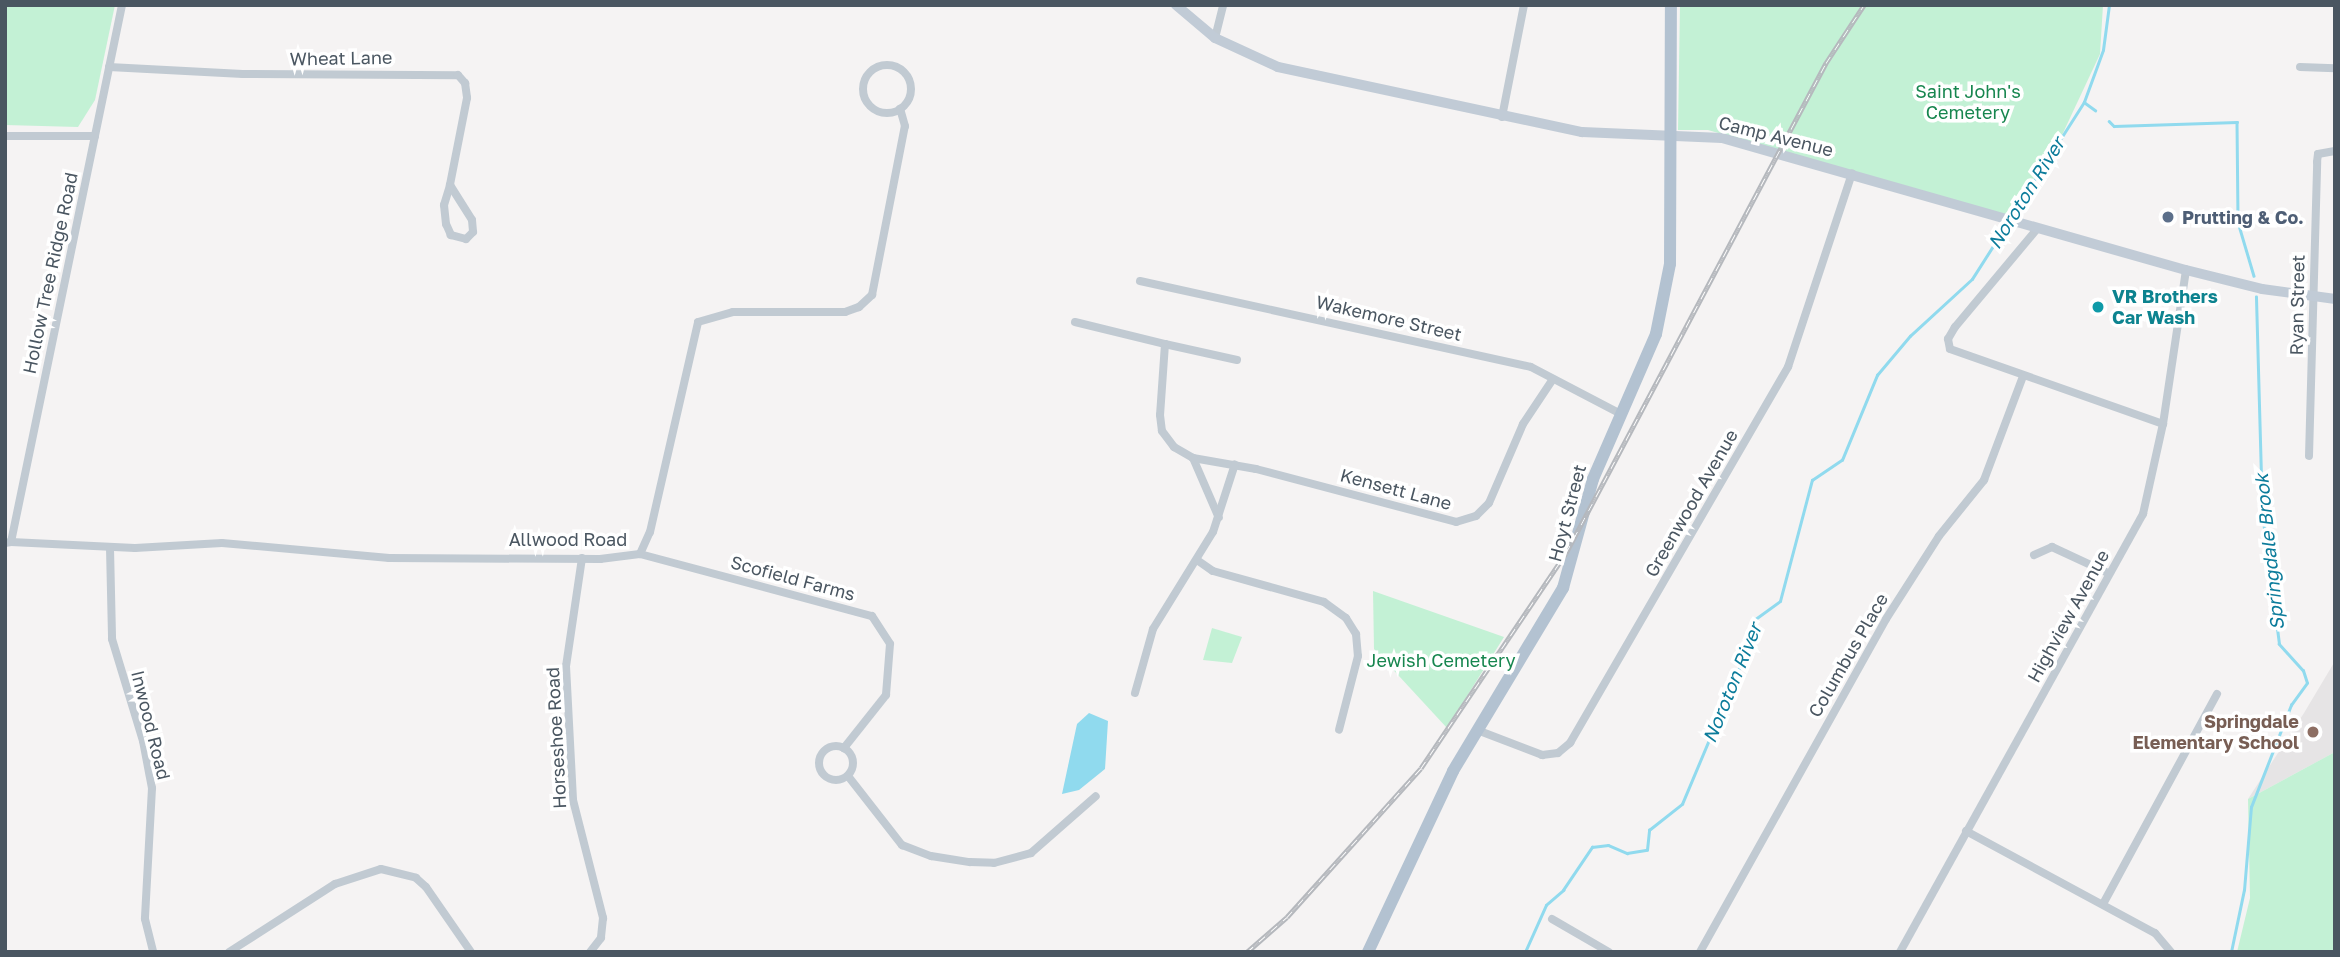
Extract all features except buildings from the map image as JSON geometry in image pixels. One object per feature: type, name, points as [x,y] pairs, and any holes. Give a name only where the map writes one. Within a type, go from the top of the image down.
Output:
[{"type":"main road","name":"Hoyt Street","points":[[1368,952],[1412,853],[1477,730],[1563,588],[1588,491],[1652,348],[1667,292],[1673,137],[1671,5]]},
{"type":"street","name":"Hollow Tree Ridge Road","points":[[8,543],[122,5]]},
{"type":"street","name":"Camp Avenue","points":[[1176,5],[1216,38],[1278,67],[1581,132],[1722,138],[2186,270],[2313,297],[2335,299]]},
{"type":"street","points":[[1216,38],[1223,5]]},
{"type":"street","points":[[1502,117],[1524,5]]},
{"type":"street","name":"Wheat Lane","points":[[109,66],[256,74],[458,75],[466,83],[467,98],[445,199],[446,225],[451,235],[466,239],[473,232],[471,220],[450,185]]},
{"type":"street","name":"Allwood Road","points":[[893,66],[905,74],[910,97],[900,109],[879,112],[867,103],[863,89],[873,70],[893,66]]},
{"type":"street","points":[[2300,67],[2335,68]]},
{"type":"street","name":"Allwood Road","points":[[8,543],[110,548],[222,543],[389,558],[582,558],[640,554],[650,532],[698,322],[733,312],[845,312],[859,307],[872,295],[905,126],[900,109]]},
{"type":"street","points":[[5,136],[95,136]]},
{"type":"street","name":"Ryan Street","points":[[2309,456],[2318,153],[2335,151]]},
{"type":"street","name":"Greenwood Avenue","points":[[1477,730],[1542,755],[1563,750],[1574,736],[1788,368],[1852,173]]},
{"type":"street","points":[[2036,229],[1955,327],[1947,344],[1961,355],[2163,425]]},
{"type":"street","name":"Highview Avenue","points":[[1900,952],[2147,505],[2163,425],[2186,270]]},
{"type":"street","name":"Wakemore Street","points":[[1140,281],[1519,364],[1621,414]]},
{"type":"street","points":[[1075,322],[1237,360]]},
{"type":"street","points":[[1164,344],[1163,431],[1174,447],[1193,458],[1219,518]]},
{"type":"street","name":"Columbus Place","points":[[1700,952],[1886,619],[1940,536],[1984,480],[2023,376]]},
{"type":"street","name":"Kensett Lane","points":[[1193,458],[1236,464],[1446,520],[1468,521],[1489,503],[1523,424],[1553,379]]},
{"type":"street","points":[[1135,694],[1153,629],[1197,560],[1219,518],[1236,464]]},
{"type":"street","points":[[2034,555],[2052,547],[2109,573]]},
{"type":"street","name":"Inwood Road","points":[[110,548],[113,639],[143,741],[152,788],[145,919],[153,952]]},
{"type":"street","name":"Scofield Farms","points":[[640,554],[873,616],[890,644],[886,695],[844,748],[827,748],[818,763],[828,778],[848,776]]},
{"type":"street","name":"Horseshoe Road","points":[[582,558],[566,666],[573,800],[603,918],[601,938],[590,952]]},
{"type":"street","points":[[1197,560],[1213,571],[1324,602],[1346,618],[1356,634],[1358,656],[1339,730]]},
{"type":"street","points":[[2103,904],[2217,694]]},
{"type":"street","points":[[844,748],[853,761],[848,776],[902,845],[931,856],[995,863],[1031,853],[1096,796]]},
{"type":"street","points":[[1966,831],[2155,933],[2171,952]]},
{"type":"street","points":[[229,952],[335,884],[381,869],[416,878],[426,887],[471,952]]},
{"type":"street","points":[[1552,919],[1609,952]]},
{"type":"shaded area","name":"Springdale Elementary School","points":[[2335,661],[2335,752],[2248,799],[2304,713]]},
{"type":"green space","points":[[5,5],[115,5],[95,100],[78,127],[5,125]]},
{"type":"green space","name":"Saint John's Cemetery","points":[[1680,5],[2103,5],[2100,54],[2055,150],[2005,217],[1708,130],[1678,130]]},
{"type":"green space","name":"Jewish Cemetery","points":[[1373,591],[1504,637],[1447,728],[1374,649]]},
{"type":"green space","points":[[1212,628],[1242,637],[1232,663],[1203,660]]},
{"type":"green space","points":[[2335,752],[2335,952],[2237,952],[2250,898],[2248,799]]},
{"type":"water","points":[[1089,713],[1108,721],[1105,769],[1079,790],[1062,794],[1077,724]]},
{"type":"waterway","name":"Noroton River","points":[[2012,215],[2084,102],[2103,50],[2109,5]]},
{"type":"waterway","name":"Springdale Brook","points":[[2084,102],[2095,110]]},
{"type":"waterway","name":"Springdale Brook","points":[[2109,121],[2114,126],[2237,122],[2238,222],[2254,276]]},
{"type":"waterway","name":"Noroton River","points":[[1525,952],[1546,905],[1563,890],[1592,847],[1608,845],[1627,853],[1647,850],[1649,830],[1682,804],[1749,645],[1754,620],[1780,601],[1812,480],[1842,460],[1877,375],[1910,336],[1972,279],[2007,224]]},
{"type":"waterway","name":"Springdale Brook","points":[[2231,952],[2244,890],[2251,807],[2291,705],[2307,683],[2303,671],[2279,644],[2262,513],[2256,297]]},
{"type":"railway","points":[[1247,952],[1287,917],[1421,768],[1566,553],[1826,63],[1864,5]]},
{"type":"place","name":"Prutting & Co.","points":[[2168,217]]},
{"type":"place","name":"VR Brothers Car Wash","points":[[2098,307]]},
{"type":"place","name":"Springdale Elementary School","points":[[2313,732]]}]
